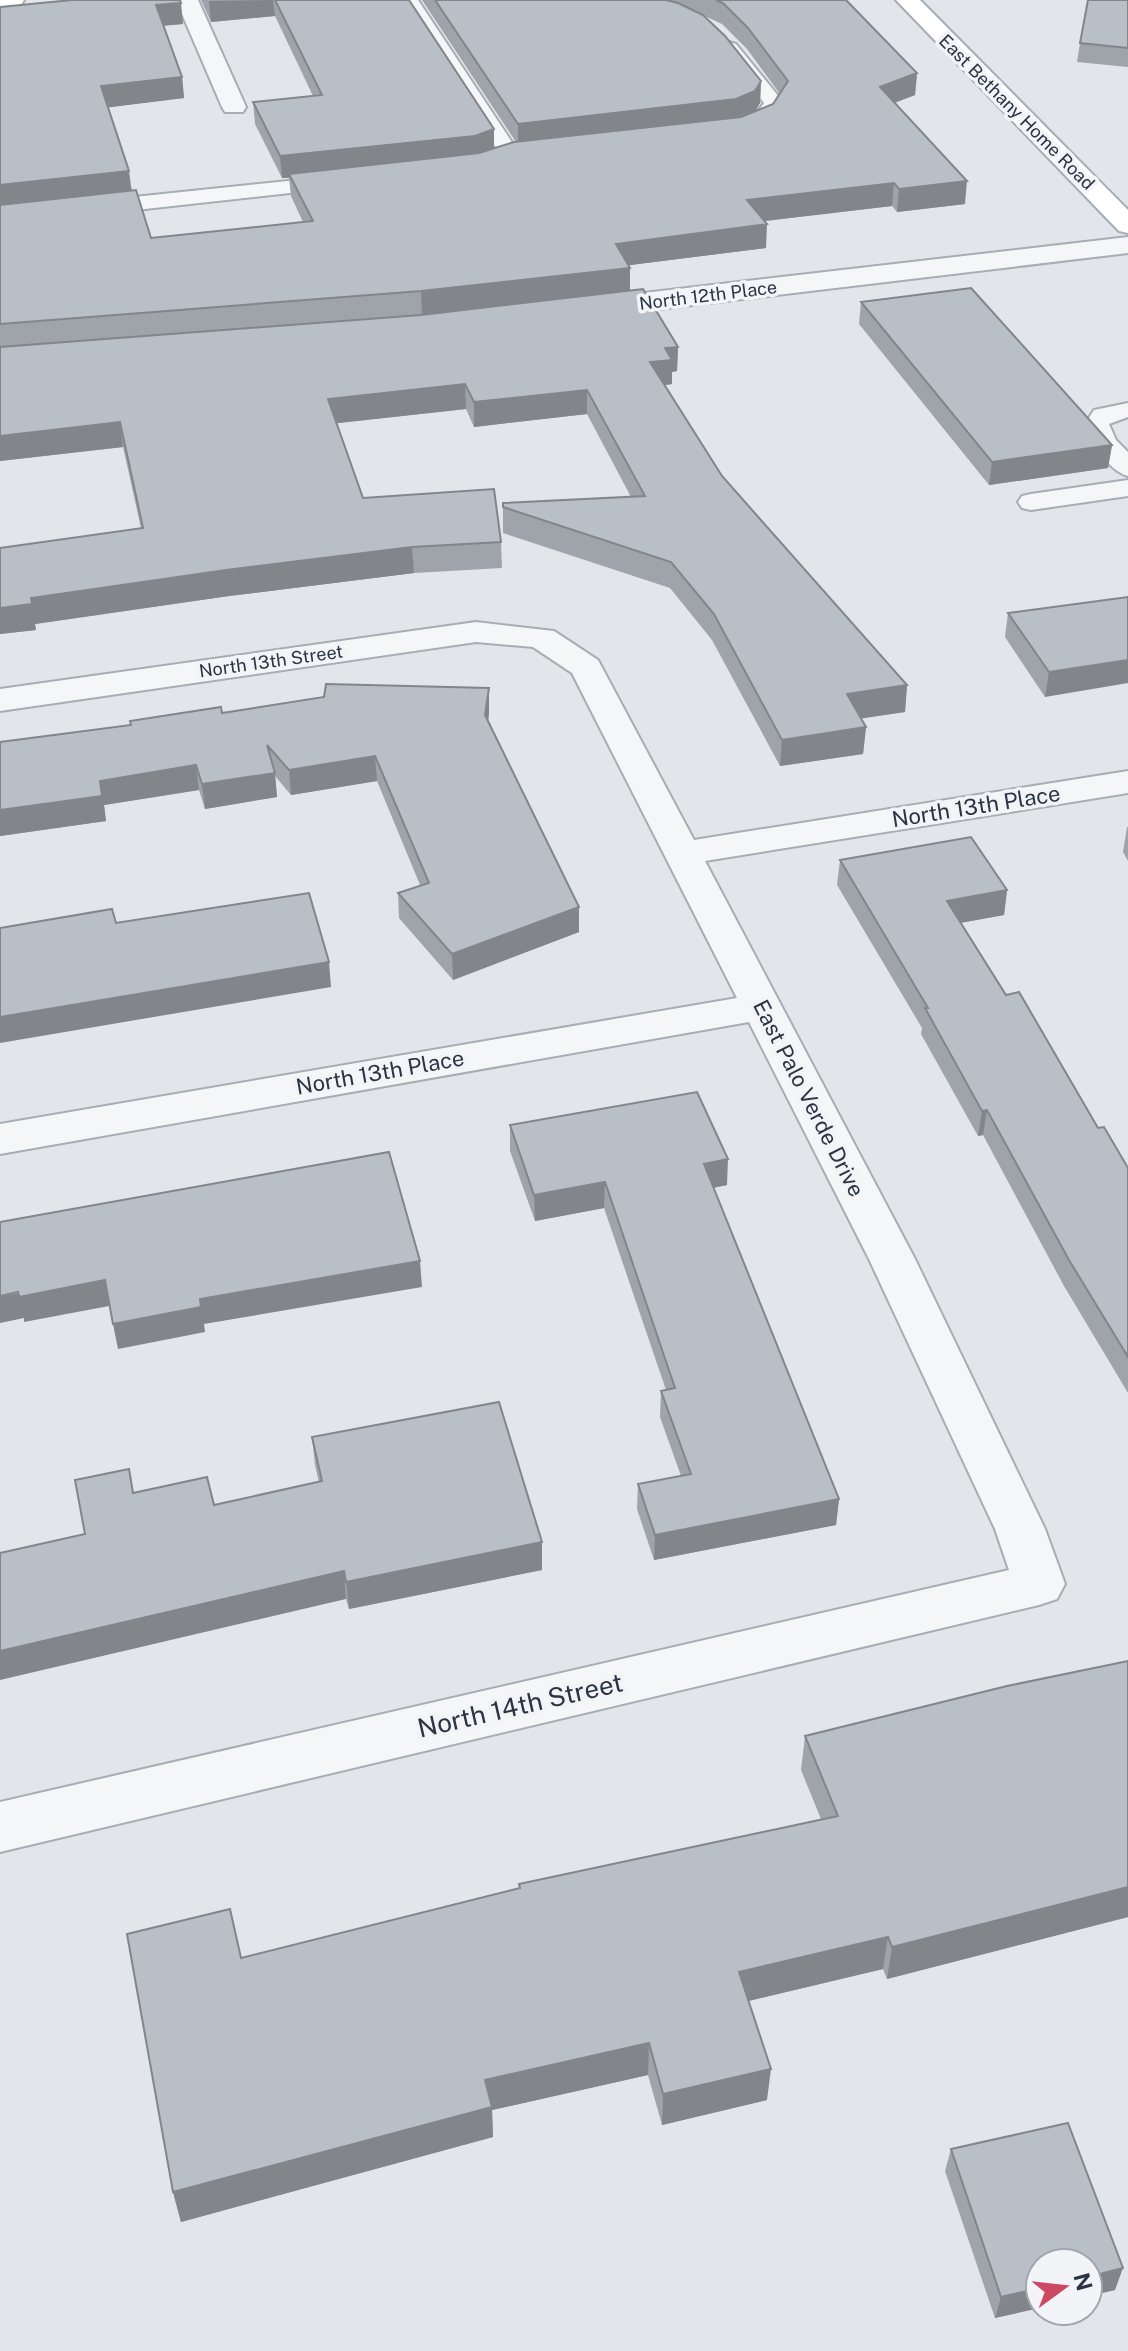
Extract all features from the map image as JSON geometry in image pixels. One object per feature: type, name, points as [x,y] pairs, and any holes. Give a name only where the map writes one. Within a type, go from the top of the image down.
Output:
[{"type":"main road","points":[[0,1],[13,0]]},
{"type":"main road","name":"East Bethany Home Road","points":[[907,0],[1128,225]]},
{"type":"street","points":[[187,0],[234,107]]},
{"type":"street","name":"North 12th Place","points":[[570,311],[1128,245]]},
{"type":"street","name":"North 13th Street","points":[[0,700],[476,632],[542,638]]},
{"type":"street","name":"East Palo Verde Drive","points":[[542,638],[586,667],[892,1259],[1020,1529],[1039,1584]]},
{"type":"street","name":"North 13th Place","points":[[682,853],[1128,782]]},
{"type":"street","name":"North 13th Place","points":[[0,1139],[761,1007]]},
{"type":"street","name":"North 14th Street","points":[[0,1827],[1039,1584]]},
{"type":"lane","points":[[409,0],[518,155],[490,163]]},
{"type":"lane","points":[[709,133],[740,130],[764,119],[774,103],[716,32]]},
{"type":"lane","points":[[0,218],[356,180]]},
{"type":"lane","points":[[1128,410],[1103,415],[1097,424],[1105,442],[1128,468]]},
{"type":"lane","points":[[1031,502],[1128,488]]},
{"type":"building","points":[[72,0],[180,0],[181,3],[156,5],[182,77],[101,86],[129,171],[0,185],[0,7]]},
{"type":"building","points":[[275,0],[409,0],[494,129],[475,136],[280,156],[253,102],[322,95]]},
{"type":"building","points":[[435,0],[666,0],[703,15],[725,36],[761,81],[755,91],[736,99],[518,124]]},
{"type":"building","points":[[716,0],[846,0],[917,73],[880,87],[967,181],[899,189],[894,183],[747,200],[767,224],[616,244],[630,268],[421,291],[0,324],[0,205],[136,190],[151,238],[313,221],[289,174],[479,153],[514,142],[741,117],[773,104],[788,81],[748,28]]},
{"type":"building","points":[[1088,0],[1128,0],[1128,48],[1080,43]]},
{"type":"building","points":[[971,288],[1112,445],[992,462],[861,302]]},
{"type":"building","points":[[643,289],[678,347],[665,348],[672,360],[650,362],[722,476],[907,685],[847,694],[866,727],[782,740],[714,614],[671,562],[503,507],[503,503],[645,496],[587,390],[474,402],[465,384],[328,399],[363,498],[494,489],[501,542],[412,547],[226,570],[31,598],[32,604],[0,608],[0,548],[143,528],[120,422],[0,436],[0,347],[421,315]]},
{"type":"building","points":[[1128,597],[1128,660],[1049,672],[1008,613]]},
{"type":"building","points":[[326,684],[489,688],[485,715],[579,907],[452,954],[398,893],[429,883],[375,756],[289,770],[267,745],[275,773],[202,784],[196,765],[100,781],[102,796],[0,810],[0,742],[131,725],[130,721],[221,707],[222,713],[324,697]]},
{"type":"building","points":[[971,837],[1007,890],[947,901],[1006,995],[1019,992],[1098,1128],[1104,1127],[1128,1168],[1128,1357],[1069,1260],[987,1110],[982,1111],[925,1008],[928,1008],[840,860]]},
{"type":"building","points":[[309,893],[329,962],[0,1017],[0,928],[112,909],[116,923]]},
{"type":"building","points":[[697,1092],[728,1159],[704,1164],[839,1499],[655,1535],[638,1484],[691,1474],[661,1391],[675,1388],[605,1182],[534,1195],[510,1125]]},
{"type":"building","points":[[389,1152],[420,1261],[200,1299],[201,1307],[113,1324],[105,1280],[19,1297],[18,1292],[0,1296],[0,1222]]},
{"type":"building","points":[[499,1402],[542,1542],[346,1582],[344,1571],[0,1651],[0,1553],[85,1534],[75,1480],[129,1469],[133,1493],[207,1477],[214,1505],[322,1481],[312,1437]]},
{"type":"building","points":[[1128,1661],[1128,1887],[892,1947],[888,1937],[739,1972],[771,2069],[663,2094],[649,2043],[485,2080],[492,2107],[173,2192],[127,1934],[230,1909],[241,1958],[520,1888],[519,1884],[838,1816],[805,1736],[1007,1686]]},
{"type":"building","points":[[1068,2123],[1123,2268],[1104,2273],[1104,2247],[1024,2247],[1024,2292],[1001,2297],[951,2149]]}]
